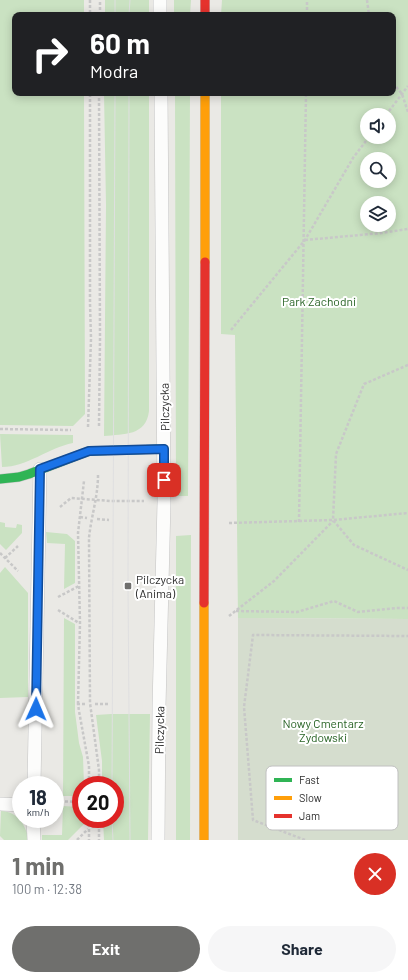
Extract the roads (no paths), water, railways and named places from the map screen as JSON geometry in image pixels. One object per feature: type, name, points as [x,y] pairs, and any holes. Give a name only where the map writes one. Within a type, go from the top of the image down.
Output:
[{"type":"street","points":[[205,0],[205,12]]},
{"type":"street","points":[[204,840],[205,96]]},
{"type":"street","points":[[0,479],[19,477],[89,451],[164,449]]},
{"type":"lane","points":[[160,0],[160,12]]},
{"type":"lane","name":"Pilczycka","points":[[158,840],[164,449],[161,96]]},
{"type":"lane","points":[[34,776],[40,469]]},
{"type":"lane","points":[[0,804],[12,804]]},
{"type":"lane","points":[[34,828],[34,840]]},
{"type":"tram line","points":[[115,0],[115,12]]},
{"type":"tram line","points":[[129,12],[130,0]]},
{"type":"tram line","points":[[112,776],[115,96]]},
{"type":"tram line","points":[[129,96],[128,586],[130,840]]},
{"type":"tram line","points":[[112,828],[113,840]]},
{"type":"place","name":"Pilczycka (Anima)","points":[[128,586]]},
{"type":"park label","name":"Park Zachodni","points":[[319,301]]},
{"type":"park label","name":"Nowy Cmentarz Żydowski","points":[[323,730]]}]
